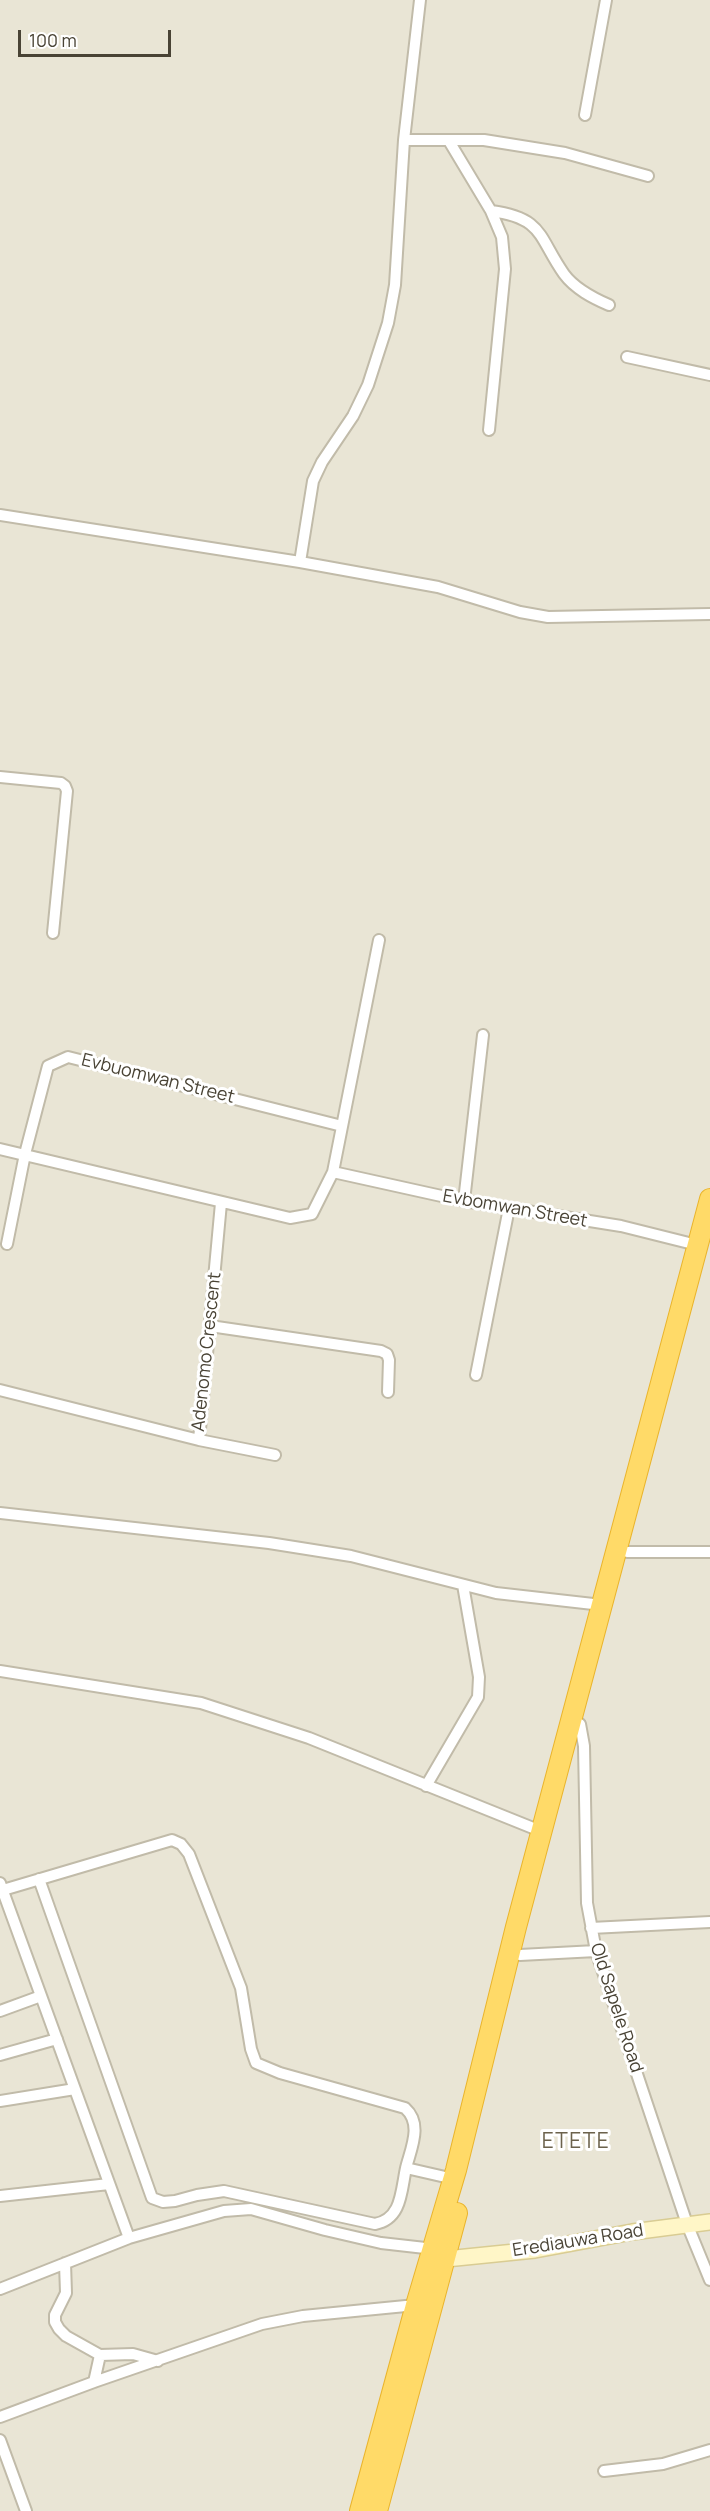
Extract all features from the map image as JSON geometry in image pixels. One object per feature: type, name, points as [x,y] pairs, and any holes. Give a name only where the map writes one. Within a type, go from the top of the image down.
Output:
[{"type":"highway","points":[[376,2511],[440,2254],[580,1724],[627,1552],[648,1488],[704,1248],[710,1199]]},
{"type":"highway","points":[[360,2511],[416,2305],[440,2254],[454,2179],[516,1926],[602,1605],[704,1248]]},
{"type":"street","points":[[300,562],[313,481],[322,462],[353,416],[368,385],[388,323],[394,285],[404,141],[420,0]]},
{"type":"street","points":[[585,116],[606,0]]},
{"type":"street","points":[[404,141],[484,140],[566,153],[648,176]]},
{"type":"street","points":[[449,141],[491,212],[502,237],[505,269],[489,430]]},
{"type":"street","points":[[491,212],[512,214],[540,231],[565,275],[578,288],[609,305]]},
{"type":"street","points":[[627,357],[710,375]]},
{"type":"street","points":[[0,515],[300,562],[438,587],[520,612],[548,617],[656,617],[710,614]]},
{"type":"street","points":[[0,777],[61,783],[67,791],[53,933]]},
{"type":"street","points":[[0,1149],[290,1218],[312,1215],[333,1172],[379,940]]},
{"type":"street","points":[[464,1201],[483,1035]]},
{"type":"street","name":"Evbuomwan Street","points":[[7,1244],[25,1154],[48,1066],[68,1057],[342,1126]]},
{"type":"street","name":"Evbomwan Street","points":[[333,1172],[464,1201],[621,1227],[704,1248]]},
{"type":"street","name":"Adenomo Crescent","points":[[0,1389],[199,1440],[221,1203]]},
{"type":"street","points":[[476,1375],[509,1209]]},
{"type":"street","points":[[210,1326],[381,1351],[387,1354],[389,1360],[388,1392]]},
{"type":"street","points":[[199,1440],[275,1455]]},
{"type":"street","points":[[0,1513],[268,1543],[351,1556],[515,1596],[602,1605]]},
{"type":"street","points":[[627,1552],[710,1552]]},
{"type":"street","points":[[426,1786],[478,1697],[479,1677],[463,1585]]},
{"type":"street","points":[[0,1671],[201,1703],[309,1738],[543,1832]]},
{"type":"street","name":"Old Sapele Road","points":[[580,1724],[584,1746],[586,1879],[596,1952],[687,2224],[710,2280]]},
{"type":"street","points":[[39,1879],[152,2198],[163,2202],[197,2194],[224,2192],[375,2224],[385,2222],[396,2212],[416,2124],[411,2113],[405,2108],[280,2073],[256,2063],[250,2049],[240,1988],[189,1854],[181,1844],[172,1840],[39,1879],[1,1887],[129,2238]]},
{"type":"street","points":[[591,1928],[710,1922]]},
{"type":"street","points":[[520,1955],[596,1952]]},
{"type":"street","points":[[0,2011],[41,1996]]},
{"type":"street","points":[[0,2055],[57,2039]]},
{"type":"street","points":[[0,2101],[75,2089]]},
{"type":"street","points":[[406,2168],[454,2179]]},
{"type":"street","points":[[0,2196],[109,2184]]},
{"type":"street","points":[[0,2289],[129,2238],[224,2211],[250,2209],[381,2243],[440,2254]]},
{"type":"street","name":"Erediauwa Road","points":[[440,2254],[535,2250],[710,2222]]},
{"type":"street","points":[[65,2263],[66,2293],[55,2315],[55,2322],[66,2336],[100,2355],[134,2354],[158,2361]]},
{"type":"street","points":[[0,2417],[93,2382],[262,2324],[303,2316],[416,2305]]},
{"type":"street","points":[[93,2382],[100,2355]]},
{"type":"street","points":[[0,2440],[26,2511]]},
{"type":"street","points":[[604,2471],[663,2464],[710,2450]]},
{"type":"shaded area","points":[[0,0],[710,0],[710,2511],[0,2511]]},
{"type":"district","name":"ETETE","points":[[576,2142]]}]
